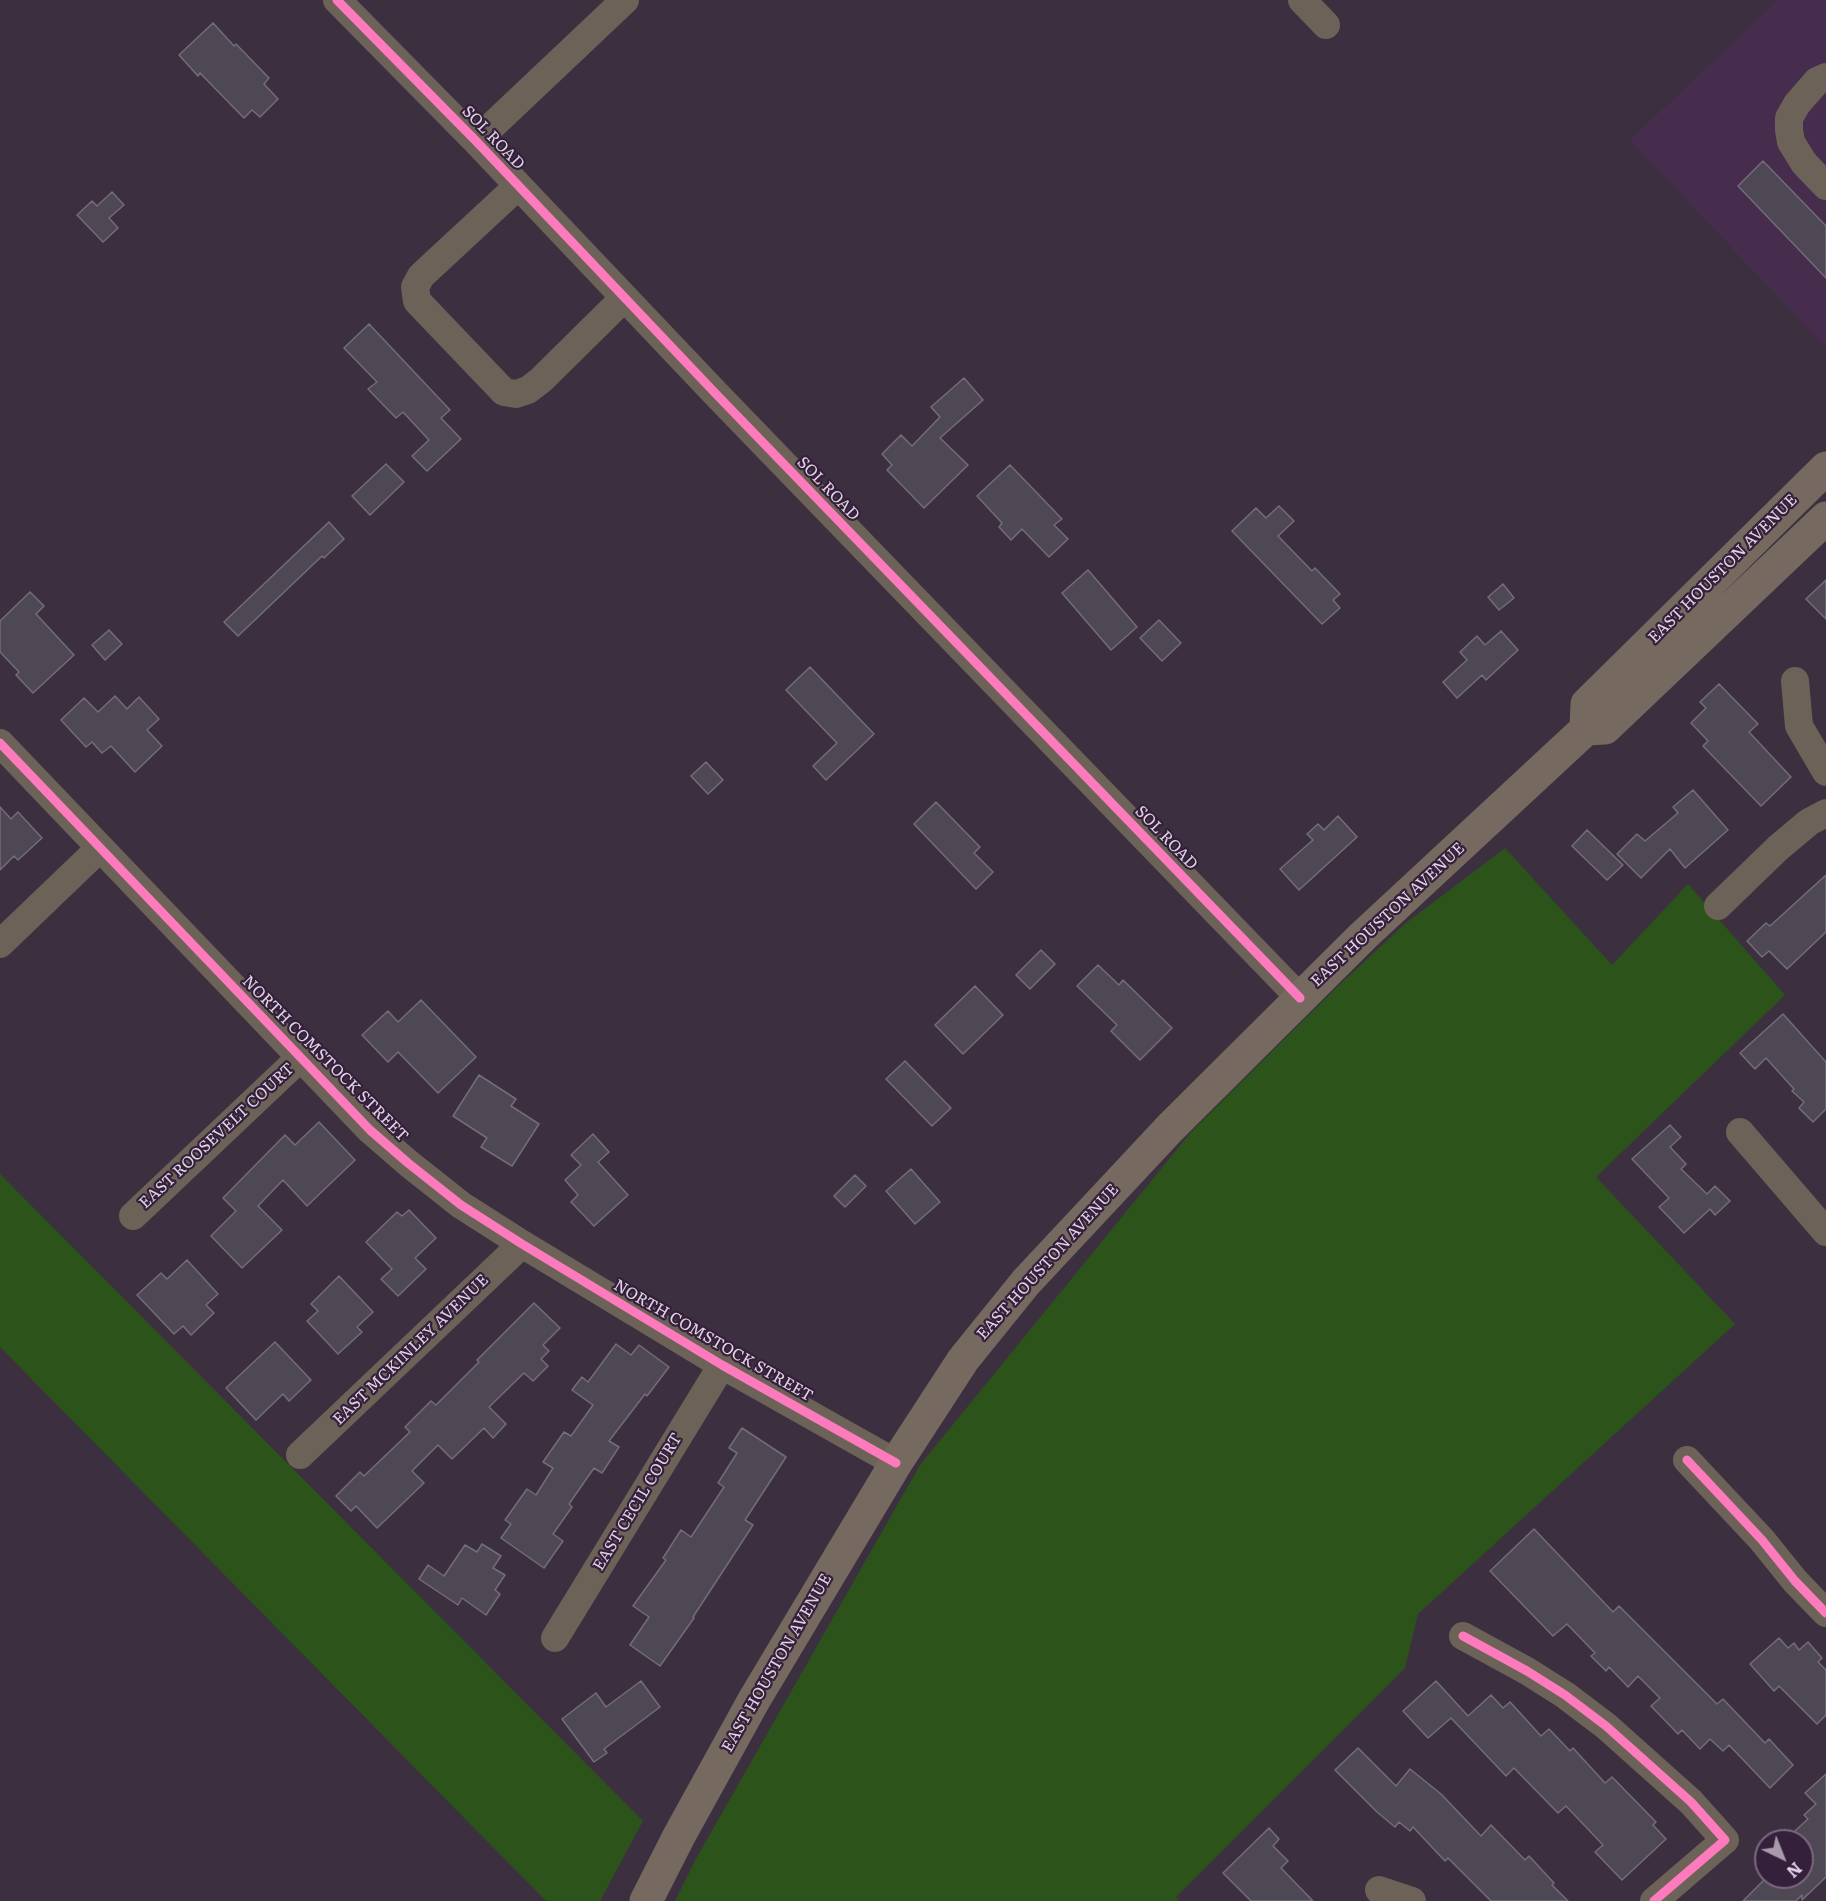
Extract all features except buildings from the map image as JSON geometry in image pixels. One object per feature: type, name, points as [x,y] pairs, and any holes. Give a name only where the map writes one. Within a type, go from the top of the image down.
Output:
[{"type":"main road","name":"EAST HOUSTON AVENUE","points":[[1586,729],[1587,704],[1826,468]]},
{"type":"main road","name":"EAST HOUSTON AVENUE","points":[[646,1901],[738,1728],[896,1463],[963,1360],[1026,1282],[1146,1153],[1363,936],[1586,729],[1605,728],[1826,518]]},
{"type":"street","name":"SOL ROAD","points":[[337,0],[476,141],[624,298],[1300,998]]},
{"type":"street","points":[[476,141],[625,0]]},
{"type":"street","points":[[1302,0],[1326,25]]},
{"type":"street","points":[[1826,77],[1817,81],[1797,105],[1790,118],[1789,130],[1791,142],[1804,163],[1826,186]]},
{"type":"street","points":[[518,186],[421,276],[415,287],[417,301],[504,392],[516,394],[528,390],[542,380],[624,298]]},
{"type":"street","points":[[1795,681],[1799,726],[1826,772]]},
{"type":"street","name":"NORTH COMSTOCK STREET","points":[[0,743],[370,1130],[408,1163],[461,1205],[522,1244],[722,1365],[896,1463]]},
{"type":"street","points":[[1718,906],[1778,848],[1809,822],[1826,813]]},
{"type":"street","points":[[0,944],[100,848]]},
{"type":"street","name":"EAST ROOSEVELT COURT","points":[[133,1216],[301,1057]]},
{"type":"street","points":[[1740,1132],[1826,1232]]},
{"type":"street","name":"EAST MCKINLEY AVENUE","points":[[300,1455],[522,1244]]},
{"type":"street","name":"EAST CECIL COURT","points":[[555,1638],[722,1365]]},
{"type":"street","points":[[1687,1460],[1826,1613]]},
{"type":"street","points":[[1463,1636],[1527,1671],[1565,1695],[1598,1720],[1646,1760],[1725,1840],[1654,1901]]},
{"type":"street","points":[[1379,1890],[1412,1901]]},
{"type":"shaded area","points":[[1778,0],[1826,0],[1826,348],[1630,140]]},
{"type":"green space","points":[[1505,848],[1612,965],[1688,884],[1785,995],[1596,1177],[1735,1324],[1418,1614],[1405,1668],[1176,1897],[1179,1901],[675,1901],[697,1857],[920,1465],[1191,1132],[1338,986],[1406,923]]},
{"type":"green space","points":[[0,1174],[643,1821],[600,1901],[546,1901],[0,1347]]},
{"type":"cycle path","points":[[337,0],[476,141],[717,395],[1300,998]]},
{"type":"cycle path","points":[[0,743],[370,1130],[408,1163],[461,1205],[522,1244],[722,1365],[896,1463]]},
{"type":"cycle path","points":[[1687,1460],[1826,1613]]},
{"type":"cycle path","points":[[1463,1636],[1527,1671],[1565,1695],[1606,1726],[1691,1802],[1725,1840],[1654,1901]]}]
